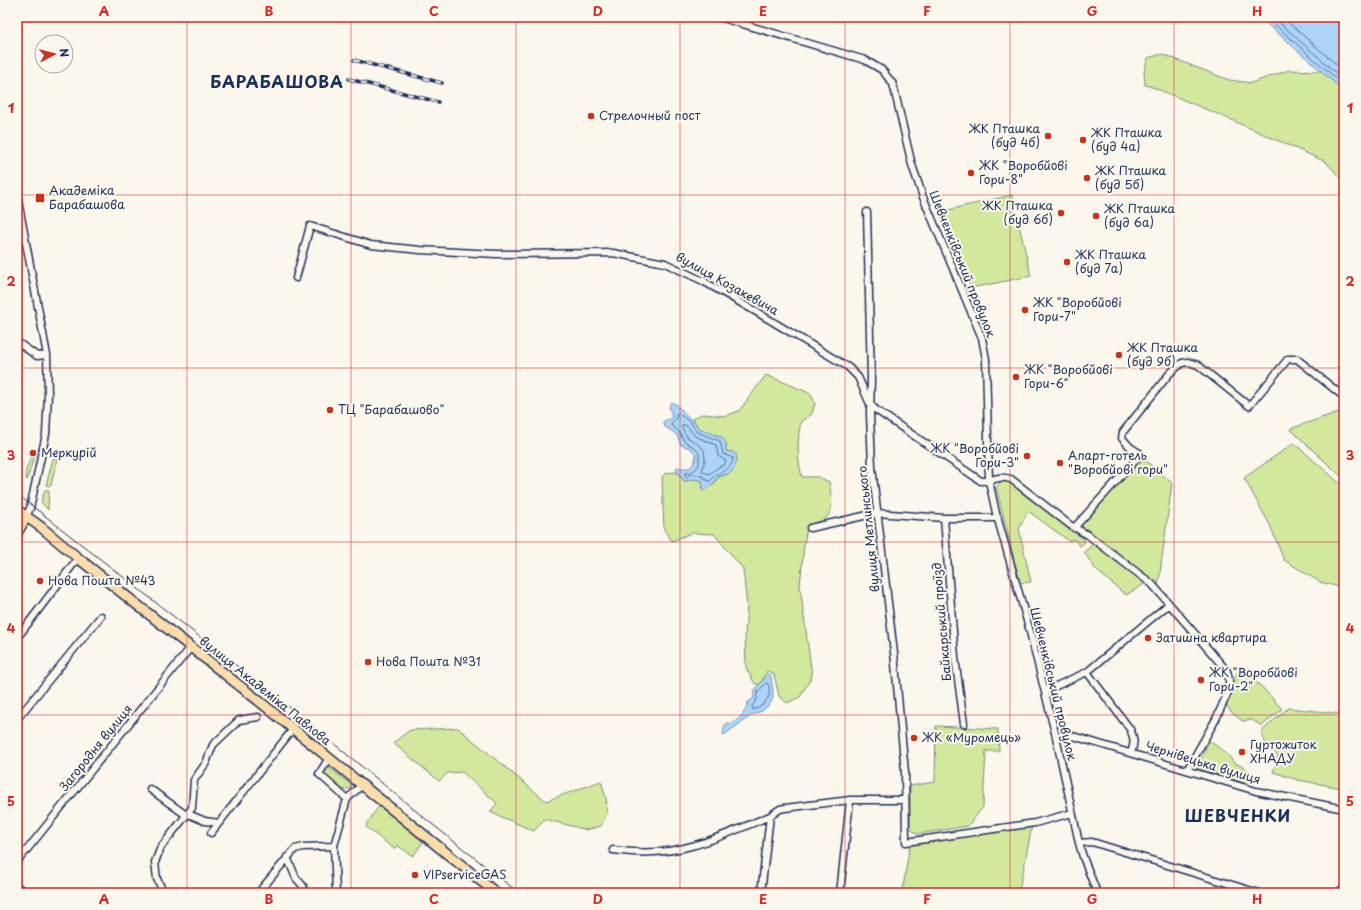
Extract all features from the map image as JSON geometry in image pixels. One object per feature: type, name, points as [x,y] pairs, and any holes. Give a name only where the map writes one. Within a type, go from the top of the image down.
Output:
[{"type":"main road","name":"вулиця Академіка Павлова","points":[[17,510],[41,527],[496,893]]},
{"type":"main road","points":[[17,533],[26,516]]},
{"type":"street","name":"Шевченківський провулок","points":[[719,17],[865,60],[882,70],[893,84],[919,186],[982,338],[986,359],[989,481],[1045,691],[1082,858],[1096,893]]},
{"type":"street","points":[[17,195],[47,355],[48,394],[46,438],[30,508],[26,516]]},
{"type":"street","name":"вулиця Метлинського","points":[[867,212],[872,467],[894,653],[905,772],[906,842],[1035,823],[1072,813]]},
{"type":"street","name":"вулиця Козакевича","points":[[296,278],[310,226],[371,245],[420,250],[496,254],[613,253],[654,260],[671,265],[703,281],[848,367],[858,377],[870,404],[876,410],[981,481],[989,481]]},
{"type":"street","points":[[17,239],[25,237]]},
{"type":"street","points":[[17,342],[37,356],[47,355]]},
{"type":"street","points":[[1072,527],[1141,454],[1130,447],[1122,438],[1123,432],[1170,373],[1182,363],[1188,362],[1198,365],[1249,406],[1288,359],[1291,358],[1297,359],[1344,397]]},
{"type":"street","points":[[989,481],[1001,477],[1011,480],[1072,527],[1088,535],[1152,584],[1227,671],[1229,690],[1216,719],[1187,770]]},
{"type":"street","points":[[810,528],[877,513],[944,518],[998,518]]},
{"type":"street","name":"Байкарський проїзд","points":[[944,518],[955,657],[964,724]]},
{"type":"street","points":[[17,638],[78,558]]},
{"type":"street","points":[[1045,691],[1087,672],[1169,604]]},
{"type":"street","points":[[17,719],[101,616]]},
{"type":"street","name":"Загородня вулиця","points":[[17,862],[191,647]]},
{"type":"street","points":[[1087,672],[1130,729],[1134,737],[1134,745],[1131,753]]},
{"type":"street","points":[[164,893],[157,880],[155,862],[161,847],[192,808],[194,780],[206,763],[213,745],[239,720],[258,717]]},
{"type":"street","points":[[211,833],[293,729]]},
{"type":"street","name":"Чернівецька вулиця","points":[[1056,737],[1073,736],[1256,791],[1344,809]]},
{"type":"street","points":[[329,758],[319,774],[347,799]]},
{"type":"street","points":[[336,893],[334,846],[347,799],[362,785]]},
{"type":"street","points":[[150,789],[187,815],[205,821],[220,823]]},
{"type":"street","points":[[612,850],[628,852],[654,852],[675,850],[695,845],[770,816],[780,809],[850,800],[906,800]]},
{"type":"street","points":[[840,893],[850,800]]},
{"type":"street","points":[[761,893],[770,816]]},
{"type":"street","points":[[1079,843],[1092,842],[1259,893]]},
{"type":"street","points":[[258,893],[292,851],[298,848],[334,846]]},
{"type":"street","points":[[287,857],[296,878],[303,886],[304,893]]},
{"type":"street","points":[[17,886],[26,893]]},
{"type":"street","points":[[1337,893],[1344,888]]},
{"type":"green space","points":[[1162,54],[1229,80],[1251,83],[1289,70],[1321,71],[1335,83],[1344,94],[1344,182],[1326,162],[1227,118],[1145,85],[1144,72],[1148,58]]},
{"type":"green space","points":[[1012,195],[1031,276],[971,288],[939,212]]},
{"type":"green space","points":[[766,375],[810,393],[815,403],[812,414],[801,421],[798,449],[800,470],[802,477],[819,477],[829,482],[831,496],[831,507],[828,516],[825,519],[807,527],[804,545],[800,586],[812,676],[800,697],[787,703],[779,696],[774,674],[767,671],[760,685],[755,684],[746,668],[745,635],[747,607],[743,569],[714,534],[691,533],[672,541],[664,530],[662,477],[666,473],[677,472],[684,481],[691,479],[700,480],[704,484],[702,490],[714,484],[717,478],[730,473],[735,465],[732,452],[726,451],[726,443],[718,435],[711,434],[699,428],[692,419],[702,414],[726,416],[739,411]]},
{"type":"green space","points":[[1344,410],[1344,479],[1290,429]]},
{"type":"green space","points":[[1294,443],[1344,487],[1344,588],[1320,582],[1284,560],[1270,525],[1244,478]]},
{"type":"green space","points":[[32,455],[34,457],[27,480],[26,471]]},
{"type":"green space","points":[[53,459],[57,459],[51,486],[46,485]]},
{"type":"green space","points":[[1139,460],[1145,460],[1172,483],[1158,588],[1078,528]]},
{"type":"green space","points":[[1003,480],[1007,480],[1014,485],[1085,540],[1080,546],[1074,539],[1069,541],[1028,511],[1019,529],[1031,582],[1020,583],[996,487]]},
{"type":"green space","points":[[45,490],[49,490],[48,510],[41,502]]},
{"type":"green space","points":[[1093,544],[1146,583],[1126,595],[1096,570],[1084,552]]},
{"type":"green space","points":[[1244,672],[1262,687],[1282,709],[1262,726],[1252,720],[1242,721],[1231,712],[1226,704],[1230,685],[1237,673]]},
{"type":"green space","points":[[1288,708],[1344,714],[1344,787],[1342,788],[1298,780],[1273,772],[1278,756],[1265,742],[1261,732]]},
{"type":"green space","points":[[936,726],[998,729],[999,751],[986,751],[983,807],[968,826],[918,834],[910,827],[910,786],[935,782]]},
{"type":"green space","points":[[458,728],[546,801],[601,781],[606,798],[607,814],[601,826],[587,830],[544,819],[534,831],[490,812],[497,803],[462,772],[448,773],[439,781],[393,743],[410,730]]},
{"type":"green space","points":[[1209,740],[1228,755],[1234,763],[1242,766],[1258,778],[1252,785],[1197,768]]},
{"type":"green space","points":[[327,768],[351,785],[351,788],[343,790],[324,774]]},
{"type":"green space","points":[[379,806],[424,841],[413,856],[397,845],[394,849],[366,827],[367,823]]},
{"type":"green space","points":[[1032,825],[1018,893],[902,893],[910,845]]},
{"type":"water","points":[[1259,17],[1344,17],[1344,94],[1335,83]]},
{"type":"water","points":[[671,403],[675,403],[699,428],[723,438],[726,443],[726,451],[736,454],[736,464],[730,473],[720,476],[711,486],[702,491],[703,481],[695,479],[684,481],[676,469],[677,467],[691,467],[696,454],[690,448],[681,445],[676,434],[665,427],[663,423],[672,416],[669,407]]},
{"type":"water","points":[[768,674],[771,676],[773,693],[773,698],[770,704],[762,711],[752,715],[724,735],[726,723],[734,722],[746,710],[748,702],[754,698],[753,692]]},
{"type":"tram line","points":[[17,494],[283,702],[519,893]]},
{"type":"railway","points":[[354,60],[442,83]]},
{"type":"railway","points":[[349,79],[438,102]]},
{"type":"place","name":"Стрелочный пост","points":[[591,116]]},
{"type":"place","name":"ЖК Пташка (буд 4б)","points":[[1048,136]]},
{"type":"place","name":"ЖК Пташка (буд 4а)","points":[[1083,140]]},
{"type":"place","name":"ЖК \"Воробйові Гори-8\"","points":[[971,173]]},
{"type":"place","name":"ЖК Пташка (буд 5б)","points":[[1087,178]]},
{"type":"place","name":"Академіка Барабашова","points":[[40,198]]},
{"type":"place","name":"ЖК Пташка (буд 6б)","points":[[1061,213]]},
{"type":"place","name":"ЖК Пташка (буд 6а)","points":[[1096,216]]},
{"type":"place","name":"ЖК Пташка (буд 7а)","points":[[1067,262]]},
{"type":"place","name":"ЖК \"Воробйові Гори-7\"","points":[[1025,310]]},
{"type":"place","name":"ЖК Пташка (буд 9б)","points":[[1119,355]]},
{"type":"place","name":"ЖК \"Воробйові Гори-6\"","points":[[1016,377]]},
{"type":"place","name":"ТЦ \"Барабашово\"","points":[[330,410]]},
{"type":"place","name":"Меркурій","points":[[33,453]]},
{"type":"place","name":"ЖК \"Воробйові Гори-3\"","points":[[1027,456]]},
{"type":"place","name":"Апарт-готель \"Воробйові гори\"","points":[[1060,463]]},
{"type":"place","name":"Нова Пошта №43","points":[[40,581]]},
{"type":"place","name":"Затишна квартира","points":[[1148,638]]},
{"type":"place","name":"Нова Пошта №31","points":[[368,662]]},
{"type":"place","name":"ЖК \"Воробйові Гори-2\"","points":[[1201,680]]},
{"type":"place","name":"ЖК «Муромець»","points":[[914,738]]},
{"type":"place","name":"Гуртожиток ХНАДУ","points":[[1242,752]]},
{"type":"place","name":"VIPserviceGAS","points":[[415,875]]},
{"type":"district","name":"БАРАБАШОВА","points":[[277,82]]},
{"type":"district","name":"ШЕВЧЕНКИ","points":[[1238,816]]}]
